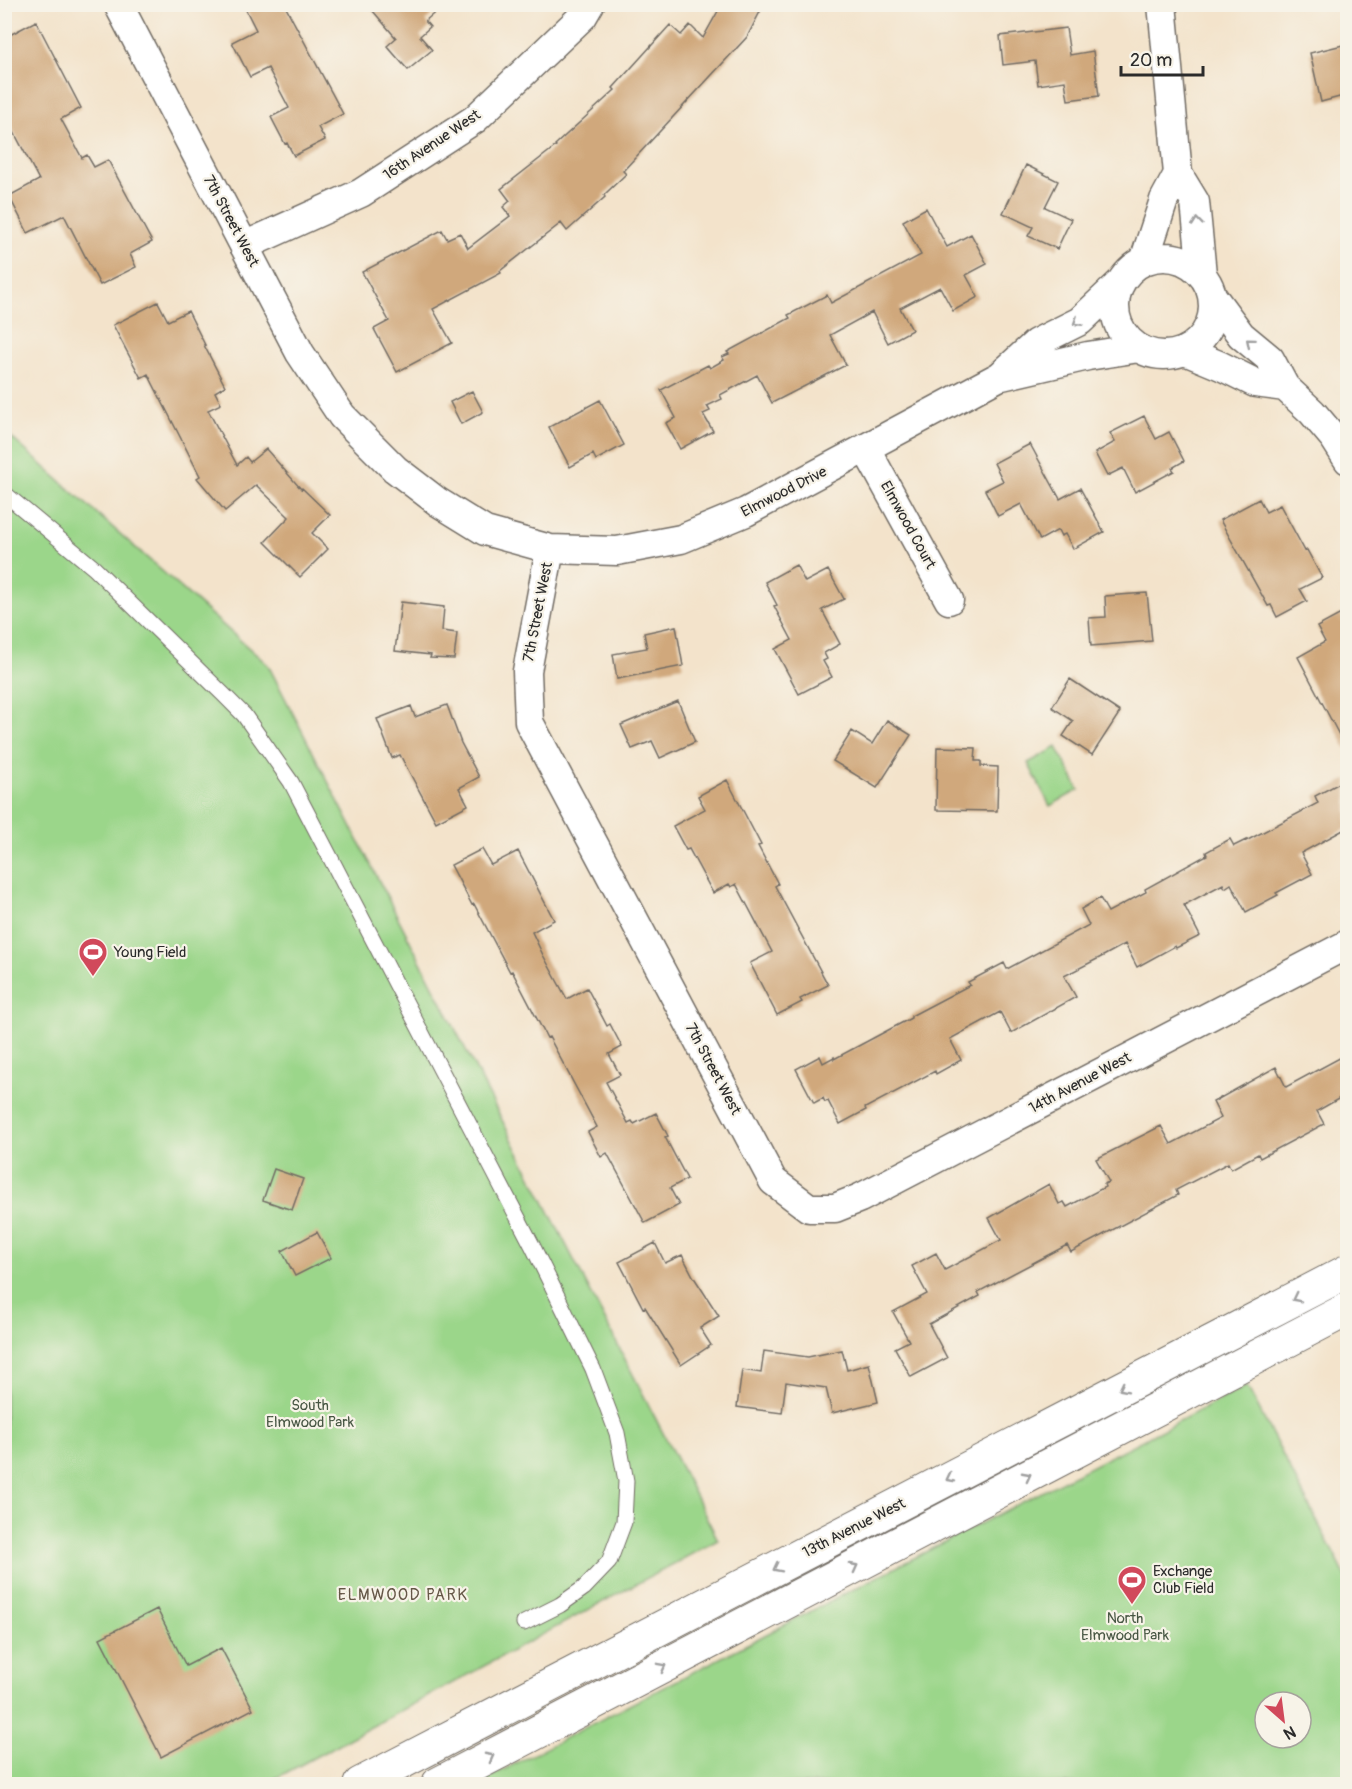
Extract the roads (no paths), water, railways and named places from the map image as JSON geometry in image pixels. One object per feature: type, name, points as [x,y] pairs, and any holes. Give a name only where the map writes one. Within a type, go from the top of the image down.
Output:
[{"type":"street","name":"7th Street West","points":[[118,4],[300,353],[342,416],[395,469],[438,502],[485,531],[550,549],[527,671],[529,722],[773,1181],[809,1209]]},
{"type":"street","name":"16th Avenue West","points":[[244,246],[361,193],[475,119],[583,16],[590,4]]},
{"type":"street","points":[[1162,4],[1178,174],[1195,202],[1208,286],[1214,314],[1208,329],[1198,342],[1185,351],[1170,355],[1154,354],[1139,348],[1127,339],[1119,326],[1115,312],[1116,297],[1120,283],[1130,270],[1144,261],[1159,257],[1175,258],[1191,264],[1208,286],[1241,335],[1270,359],[1286,387],[1335,438],[1347,460]]},
{"type":"street","points":[[1144,261],[1164,200],[1178,174]]},
{"type":"street","name":"Elmwood Drive","points":[[550,549],[617,551],[681,539],[746,512],[1000,376],[1036,344],[1080,321],[1120,283]]},
{"type":"street","name":"Elmwood Drive","points":[[1000,376],[1088,356],[1139,348]]},
{"type":"street","points":[[1185,351],[1255,383],[1286,387]]},
{"type":"street","name":"Elmwood Court","points":[[866,449],[949,600]]},
{"type":"street","name":"14th Avenue West","points":[[809,1209],[835,1208],[860,1198],[1347,944]]},
{"type":"street","name":"13th Avenue West","points":[[360,1785],[1347,1271]]},
{"type":"street","points":[[438,1785],[1347,1309]]},
{"type":"lane","points":[[4,493],[94,568],[244,715],[291,782],[532,1245],[593,1369],[617,1433],[626,1481],[624,1522],[609,1562],[584,1588],[560,1605],[524,1623]]},
{"type":"place","name":"Young Field","points":[[93,978]]},
{"type":"place","name":"Exchange Club Field","points":[[1132,1606]]},
{"type":"district","name":"ELMWOOD PARK","points":[[403,1595]]},
{"type":"park label","name":"South Elmwood Park","points":[[310,1414]]},
{"type":"park label","name":"North Elmwood Park","points":[[1125,1626]]}]
